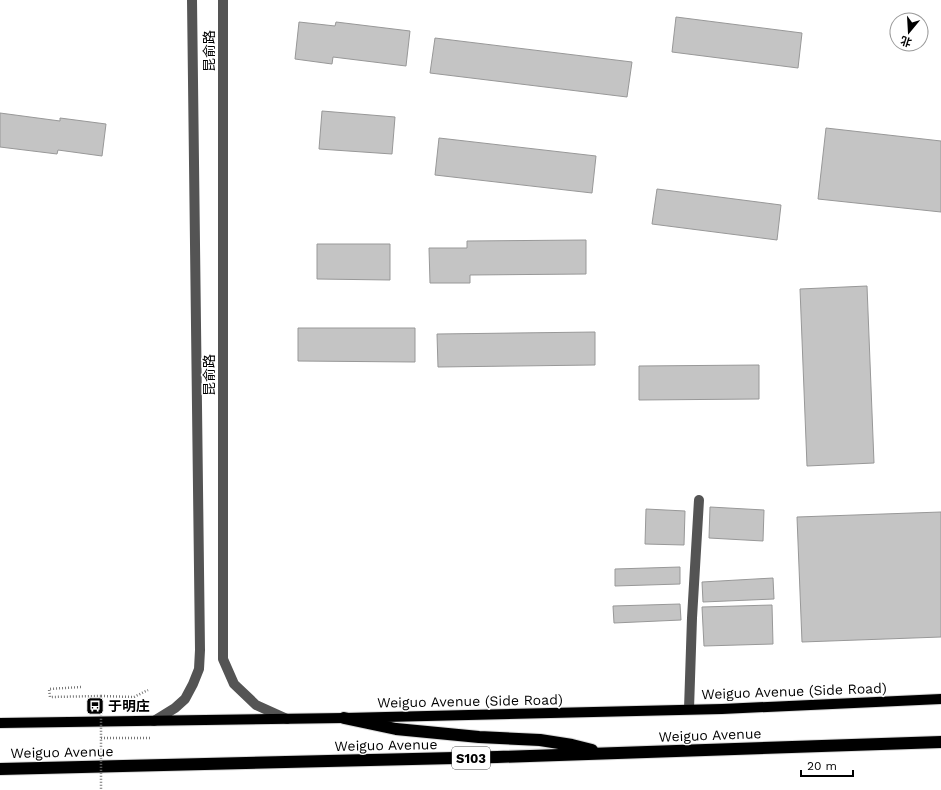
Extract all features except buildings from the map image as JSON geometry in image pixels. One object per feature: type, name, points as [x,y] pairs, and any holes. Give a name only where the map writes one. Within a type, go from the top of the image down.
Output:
[{"type":"highway","points":[[344,718],[396,729],[479,737],[540,740],[572,745],[605,754]]},
{"type":"highway","name":"Weiguo Avenue","points":[[0,769],[605,754],[941,742]]},
{"type":"main road","name":"Weiguo Avenue (Side Road)","points":[[0,723],[344,718],[689,709],[941,699]]},
{"type":"street","name":"昆俞路","points":[[154,721],[175,708],[185,699],[199,669],[192,0]]},
{"type":"street","name":"昆俞路","points":[[223,0],[223,659],[234,684],[256,705],[287,719]]},
{"type":"street","points":[[689,709],[692,618],[699,500]]},
{"type":"path","points":[[81,687],[49,689],[50,697],[134,697],[148,690]]},
{"type":"path","points":[[101,696],[101,790]]},
{"type":"path","points":[[101,738],[152,738]]},
{"type":"place","name":"于明庄","points":[[95,706]]}]
